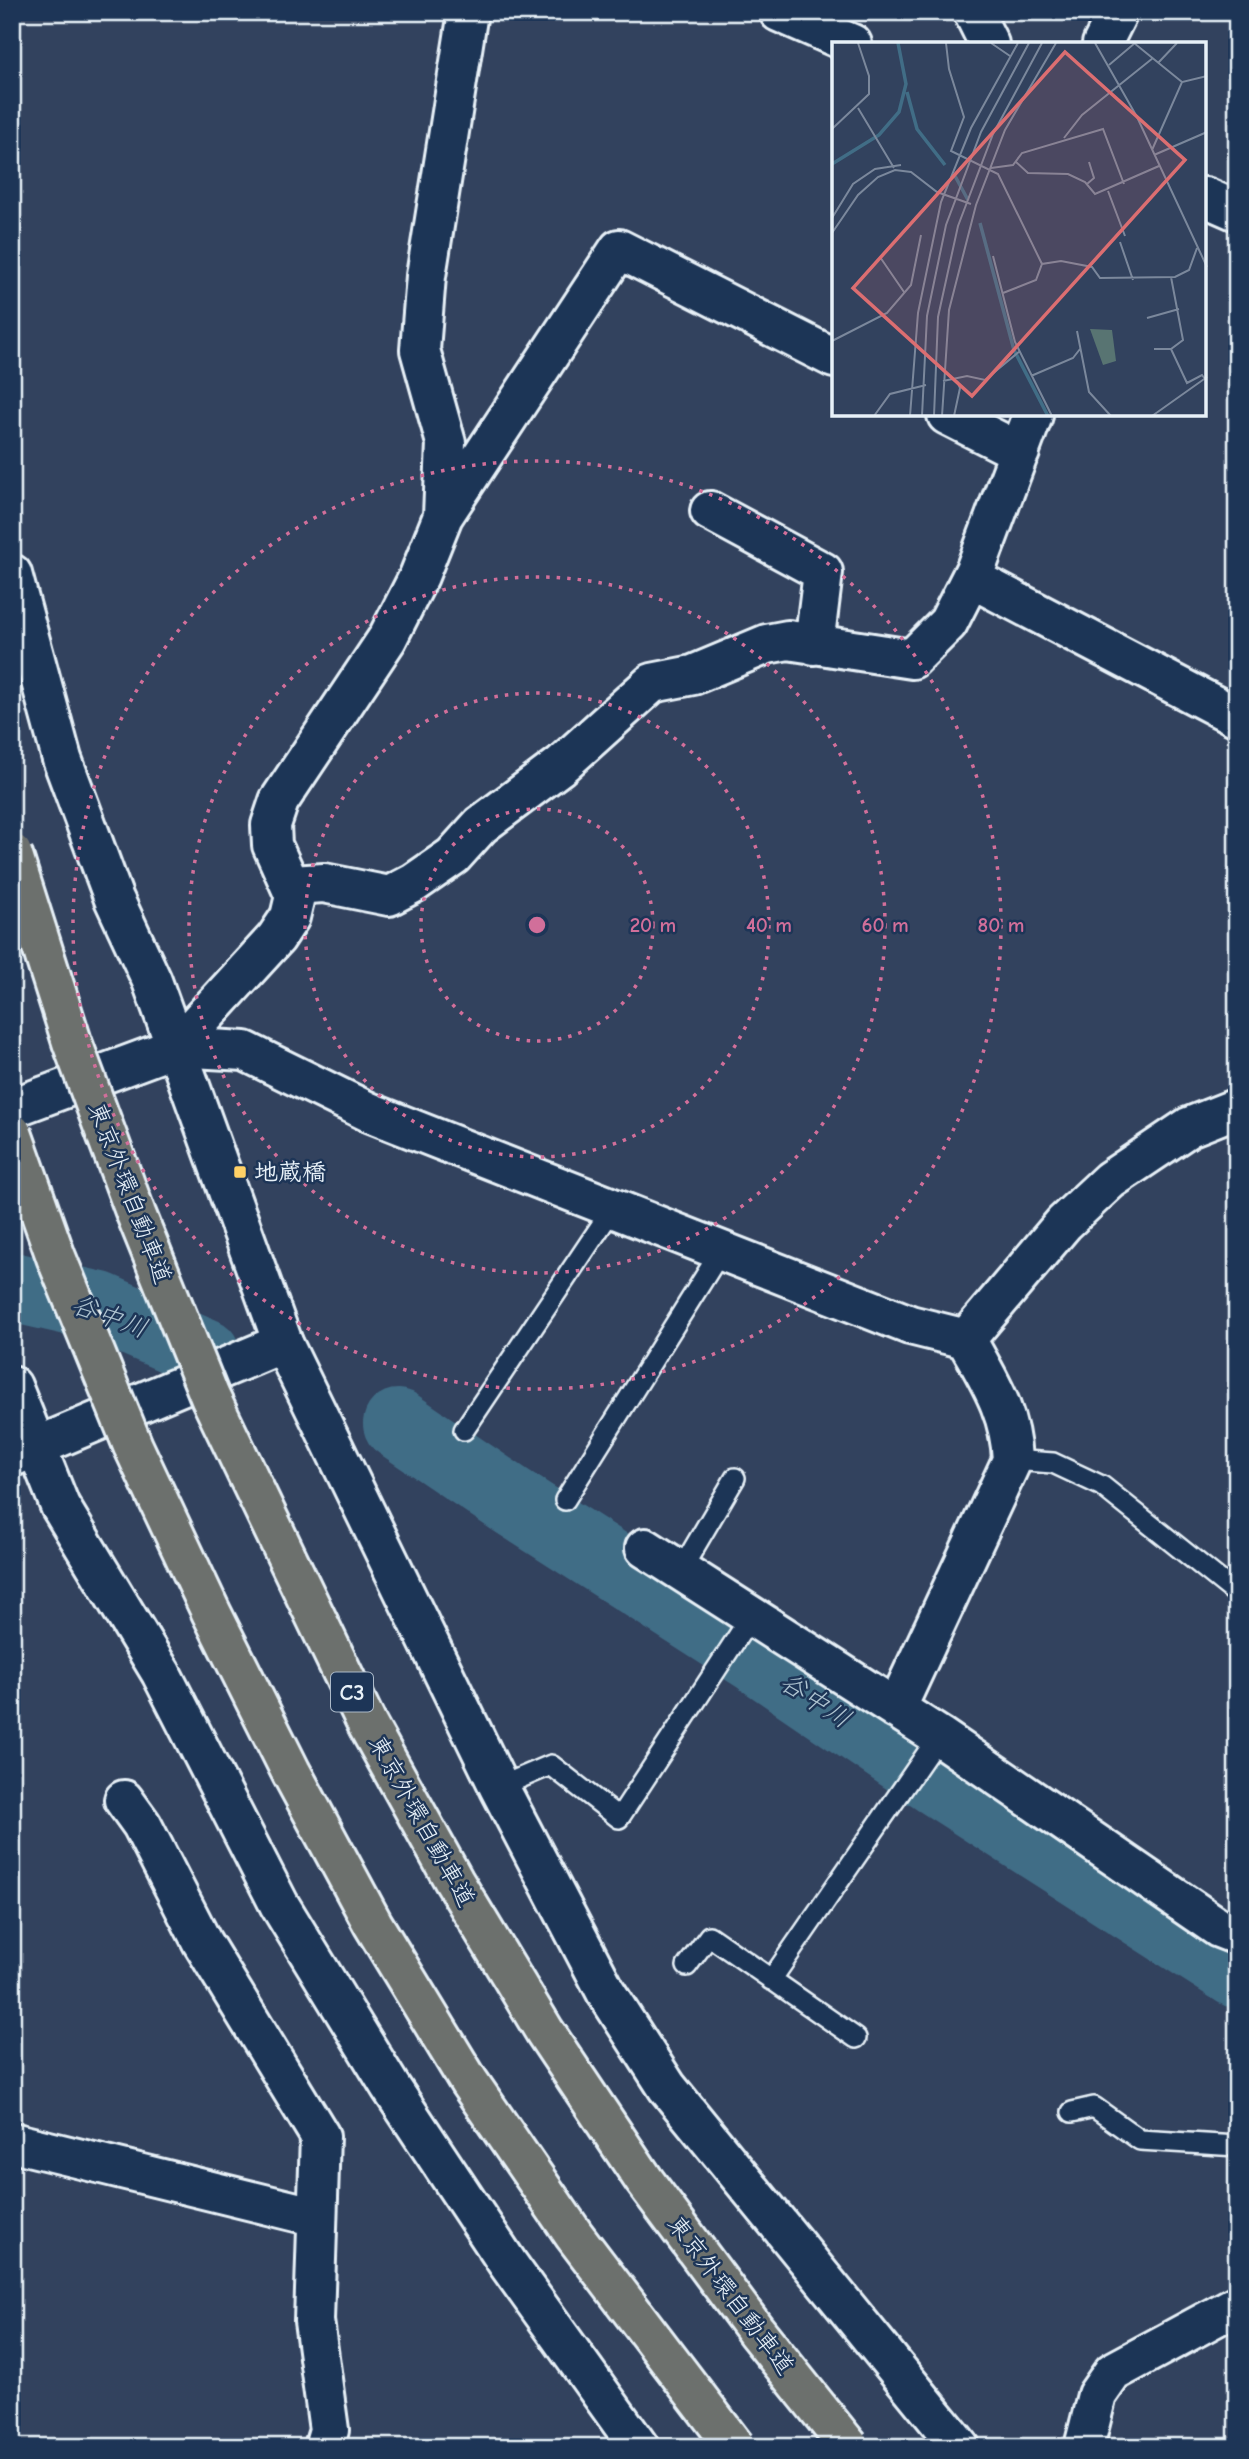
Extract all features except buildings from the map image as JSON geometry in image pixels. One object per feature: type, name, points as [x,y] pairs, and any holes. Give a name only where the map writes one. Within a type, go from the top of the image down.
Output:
[{"type":"highway","name":"東京外環自動車道","points":[[12,853],[72,1042],[136,1213],[210,1397],[368,1726],[454,1881],[552,2044],[644,2180],[757,2331],[849,2447]]},
{"type":"highway","points":[[12,1133],[56,1257],[144,1469],[272,1735],[373,1924],[469,2082],[574,2235],[735,2447]]},
{"type":"street","points":[[443,516],[446,443],[420,350],[426,276],[468,12]]},
{"type":"street","points":[[779,12],[847,42]]},
{"type":"street","points":[[974,12],[988,42]]},
{"type":"street","points":[[1103,42],[1118,12]]},
{"type":"street","points":[[1207,198],[1237,211]]},
{"type":"street","points":[[176,1047],[276,938],[290,917],[295,896],[272,845],[271,825],[279,800],[387,639],[419,576],[443,516],[619,249],[832,357]]},
{"type":"street","points":[[949,416],[1020,452]]},
{"type":"street","points":[[291,885],[324,883],[388,896],[414,883],[453,856],[481,825],[560,766],[652,683],[693,676],[767,644],[788,640],[912,659],[948,623],[971,578],[1033,416]]},
{"type":"street","points":[[710,511],[823,572],[814,645]]},
{"type":"street","points":[[12,574],[62,759],[114,899],[152,981],[283,1343],[499,1787],[606,1992],[667,2087],[960,2447]]},
{"type":"street","points":[[971,578],[1237,716]]},
{"type":"street","points":[[12,1108],[176,1047],[245,1051],[369,1112],[910,1325],[966,1339],[999,1399],[1011,1435],[1012,1460],[895,1709]]},
{"type":"street","points":[[966,1339],[1064,1223],[1110,1180],[1189,1127],[1237,1108]]},
{"type":"street","points":[[23,1452],[283,1343]]},
{"type":"street","points":[[12,1386],[23,1452],[60,1506],[161,1673],[286,1915],[390,2086],[500,2253],[639,2447]]},
{"type":"street","points":[[645,1548],[681,1570],[747,1623],[895,1709],[934,1743],[1219,1928],[1237,1935]]},
{"type":"street","points":[[124,1800],[142,1825],[202,1942],[320,2136],[314,2321],[329,2430],[324,2447]]},
{"type":"street","points":[[12,2141],[317,2217]]},
{"type":"street","points":[[1084,2447],[1097,2395],[1113,2372],[1237,2305]]},
{"type":"lane","points":[[464,1430],[612,1208]]},
{"type":"lane","points":[[565,1500],[720,1251]]},
{"type":"lane","points":[[1012,1460],[1053,1463],[1102,1486],[1237,1594]]},
{"type":"lane","points":[[681,1570],[735,1478]]},
{"type":"lane","points":[[499,1787],[551,1765],[620,1818],[747,1623]]},
{"type":"lane","points":[[771,1980],[934,1743]]},
{"type":"lane","points":[[687,1966],[709,1936],[856,2038]]},
{"type":"lane","points":[[1072,2112],[1094,2107],[1140,2140],[1237,2146]]},
{"type":"waterway","name":"谷中川","points":[[12,1287],[100,1307],[205,1353]]},
{"type":"waterway","name":"谷中川","points":[[398,1424],[510,1500],[758,1659],[937,1781],[1237,1973]]},
{"type":"place","name":"地蔵橋","points":[[240,1172]]}]
